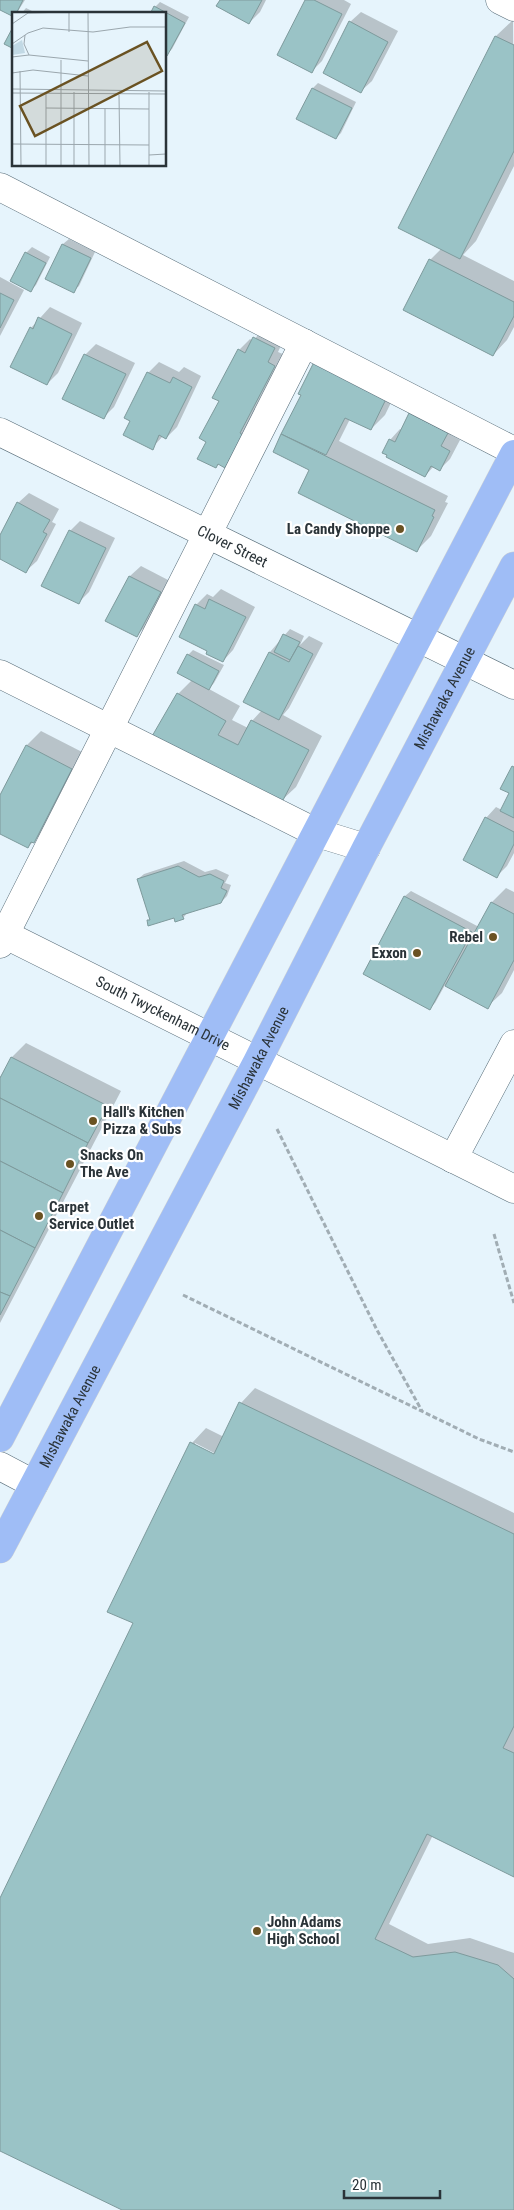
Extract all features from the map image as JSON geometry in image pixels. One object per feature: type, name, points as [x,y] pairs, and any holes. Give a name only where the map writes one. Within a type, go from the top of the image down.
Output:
[{"type":"main road","points":[[0,1438],[514,452]]},
{"type":"main road","name":"Mishawaka Avenue","points":[[0,1549],[257,1062],[366,848],[514,566]]},
{"type":"street","points":[[500,0],[514,7]]},
{"type":"street","points":[[0,187],[514,452]]},
{"type":"street","points":[[2,937],[208,536],[304,343]]},
{"type":"street","name":"Clover Street","points":[[0,432],[514,686]]},
{"type":"street","points":[[0,674],[317,833],[366,848]]},
{"type":"street","name":"South Twyckenham Drive","points":[[2,937],[514,1189]]},
{"type":"street","points":[[453,1159],[514,1044]]},
{"type":"street","points":[[0,1466],[34,1484]]},
{"type":"path","points":[[277,1130],[377,1330],[423,1412]]},
{"type":"path","points":[[494,1234],[514,1303]]},
{"type":"path","points":[[182,1295],[479,1439],[514,1452]]},
{"type":"building","points":[[0,0],[23,0],[17,12],[12,12],[12,16],[0,10]]},
{"type":"building","points":[[220,0],[262,0],[249,24],[216,6]]},
{"type":"building","points":[[305,0],[314,0],[342,14],[312,73],[277,55]]},
{"type":"building","points":[[154,6],[165,12],[151,12]]},
{"type":"building","points":[[166,13],[185,23],[166,56]]},
{"type":"building","points":[[349,21],[388,42],[361,93],[323,73]]},
{"type":"building","points":[[12,29],[12,48],[4,44]]},
{"type":"building","points":[[495,36],[514,45],[514,151],[460,259],[398,228]]},
{"type":"building","points":[[312,88],[352,108],[336,139],[296,119]]},
{"type":"building","points":[[62,244],[91,258],[74,293],[45,279]]},
{"type":"building","points":[[25,252],[46,263],[31,292],[10,281]]},
{"type":"building","points":[[429,259],[514,302],[514,316],[493,356],[403,310]]},
{"type":"building","points":[[0,293],[14,300],[0,328]]},
{"type":"building","points":[[38,317],[72,334],[47,385],[10,367],[30,327],[33,329]]},
{"type":"building","points":[[253,337],[275,348],[268,362],[275,366],[240,433],[243,435],[225,468],[218,464],[216,468],[197,459],[206,442],[199,438],[219,401],[212,398],[238,349],[245,353]]},
{"type":"building","points":[[84,354],[126,374],[104,419],[62,399]]},
{"type":"building","points":[[315,360],[387,397],[371,430],[345,418],[326,455],[281,434],[301,395],[298,394]]},
{"type":"building","points":[[147,372],[170,383],[173,377],[192,387],[166,439],[159,435],[153,450],[123,435],[130,421],[124,418]]},
{"type":"building","points":[[409,413],[448,433],[441,446],[450,451],[440,471],[431,466],[425,477],[386,457],[387,455],[382,453],[389,439],[395,442]]},
{"type":"building","points":[[281,434],[435,510],[432,516],[434,517],[417,552],[298,493],[309,470],[273,452]]},
{"type":"building","points":[[17,502],[50,520],[43,532],[47,534],[26,573],[0,559],[0,535]]},
{"type":"building","points":[[69,530],[106,548],[79,604],[41,586]]},
{"type":"building","points":[[129,576],[161,592],[137,637],[105,621]]},
{"type":"building","points":[[209,599],[246,617],[223,662],[206,654],[207,651],[179,637],[195,604],[205,609]]},
{"type":"building","points":[[283,634],[300,642],[290,660],[274,652]]},
{"type":"building","points":[[298,646],[313,654],[279,720],[243,702],[269,652],[289,662]]},
{"type":"building","points":[[187,654],[219,671],[209,690],[177,673]]},
{"type":"building","points":[[177,693],[226,721],[218,735],[238,745],[251,720],[309,750],[282,802],[151,738]]},
{"type":"building","points":[[26,745],[72,769],[34,843],[31,842],[28,848],[0,834],[0,795]]},
{"type":"building","points":[[512,766],[514,767],[514,818],[500,811],[509,793],[500,789]]},
{"type":"building","points":[[485,817],[514,832],[514,844],[497,878],[463,860]]},
{"type":"building","points":[[178,866],[199,877],[210,874],[224,881],[221,888],[227,891],[221,903],[182,915],[184,919],[175,922],[174,918],[148,926],[147,920],[150,920],[137,879]]},
{"type":"building","name":"Exxon","points":[[404,896],[472,932],[430,1010],[363,974]]},
{"type":"building","name":"Rebel","points":[[491,902],[514,914],[514,960],[488,1009],[445,986]]},
{"type":"building","points":[[11,1057],[108,1106],[88,1143],[0,1098],[0,1078]]},
{"type":"building","points":[[0,1098],[88,1143],[63,1193],[0,1161]]},
{"type":"building","points":[[0,1161],[63,1193],[35,1248],[0,1230]]},
{"type":"building","points":[[0,1230],[35,1248],[10,1296],[0,1292]]},
{"type":"building","points":[[0,1292],[10,1296],[0,1315]]},
{"type":"building","name":"John Adams High School","points":[[239,1402],[514,1534],[514,1726],[503,1748],[514,1753],[514,1877],[427,1834],[375,1939],[413,1957],[455,1952],[498,1965],[514,1979],[514,2210],[122,2210],[0,2151],[0,1898],[133,1623],[107,1612],[190,1442],[214,1454]]},
{"type":"place","name":"La Candy Shoppe","points":[[400,529]]},
{"type":"place","name":"Rebel","points":[[493,937]]},
{"type":"place","name":"Exxon","points":[[417,953]]},
{"type":"place","name":"Hall's Kitchen Pizza & Subs","points":[[93,1121]]},
{"type":"place","name":"Snacks On The Ave","points":[[70,1164]]},
{"type":"place","name":"Carpet Service Outlet","points":[[39,1216]]},
{"type":"place","name":"John Adams High School","points":[[257,1931]]}]
